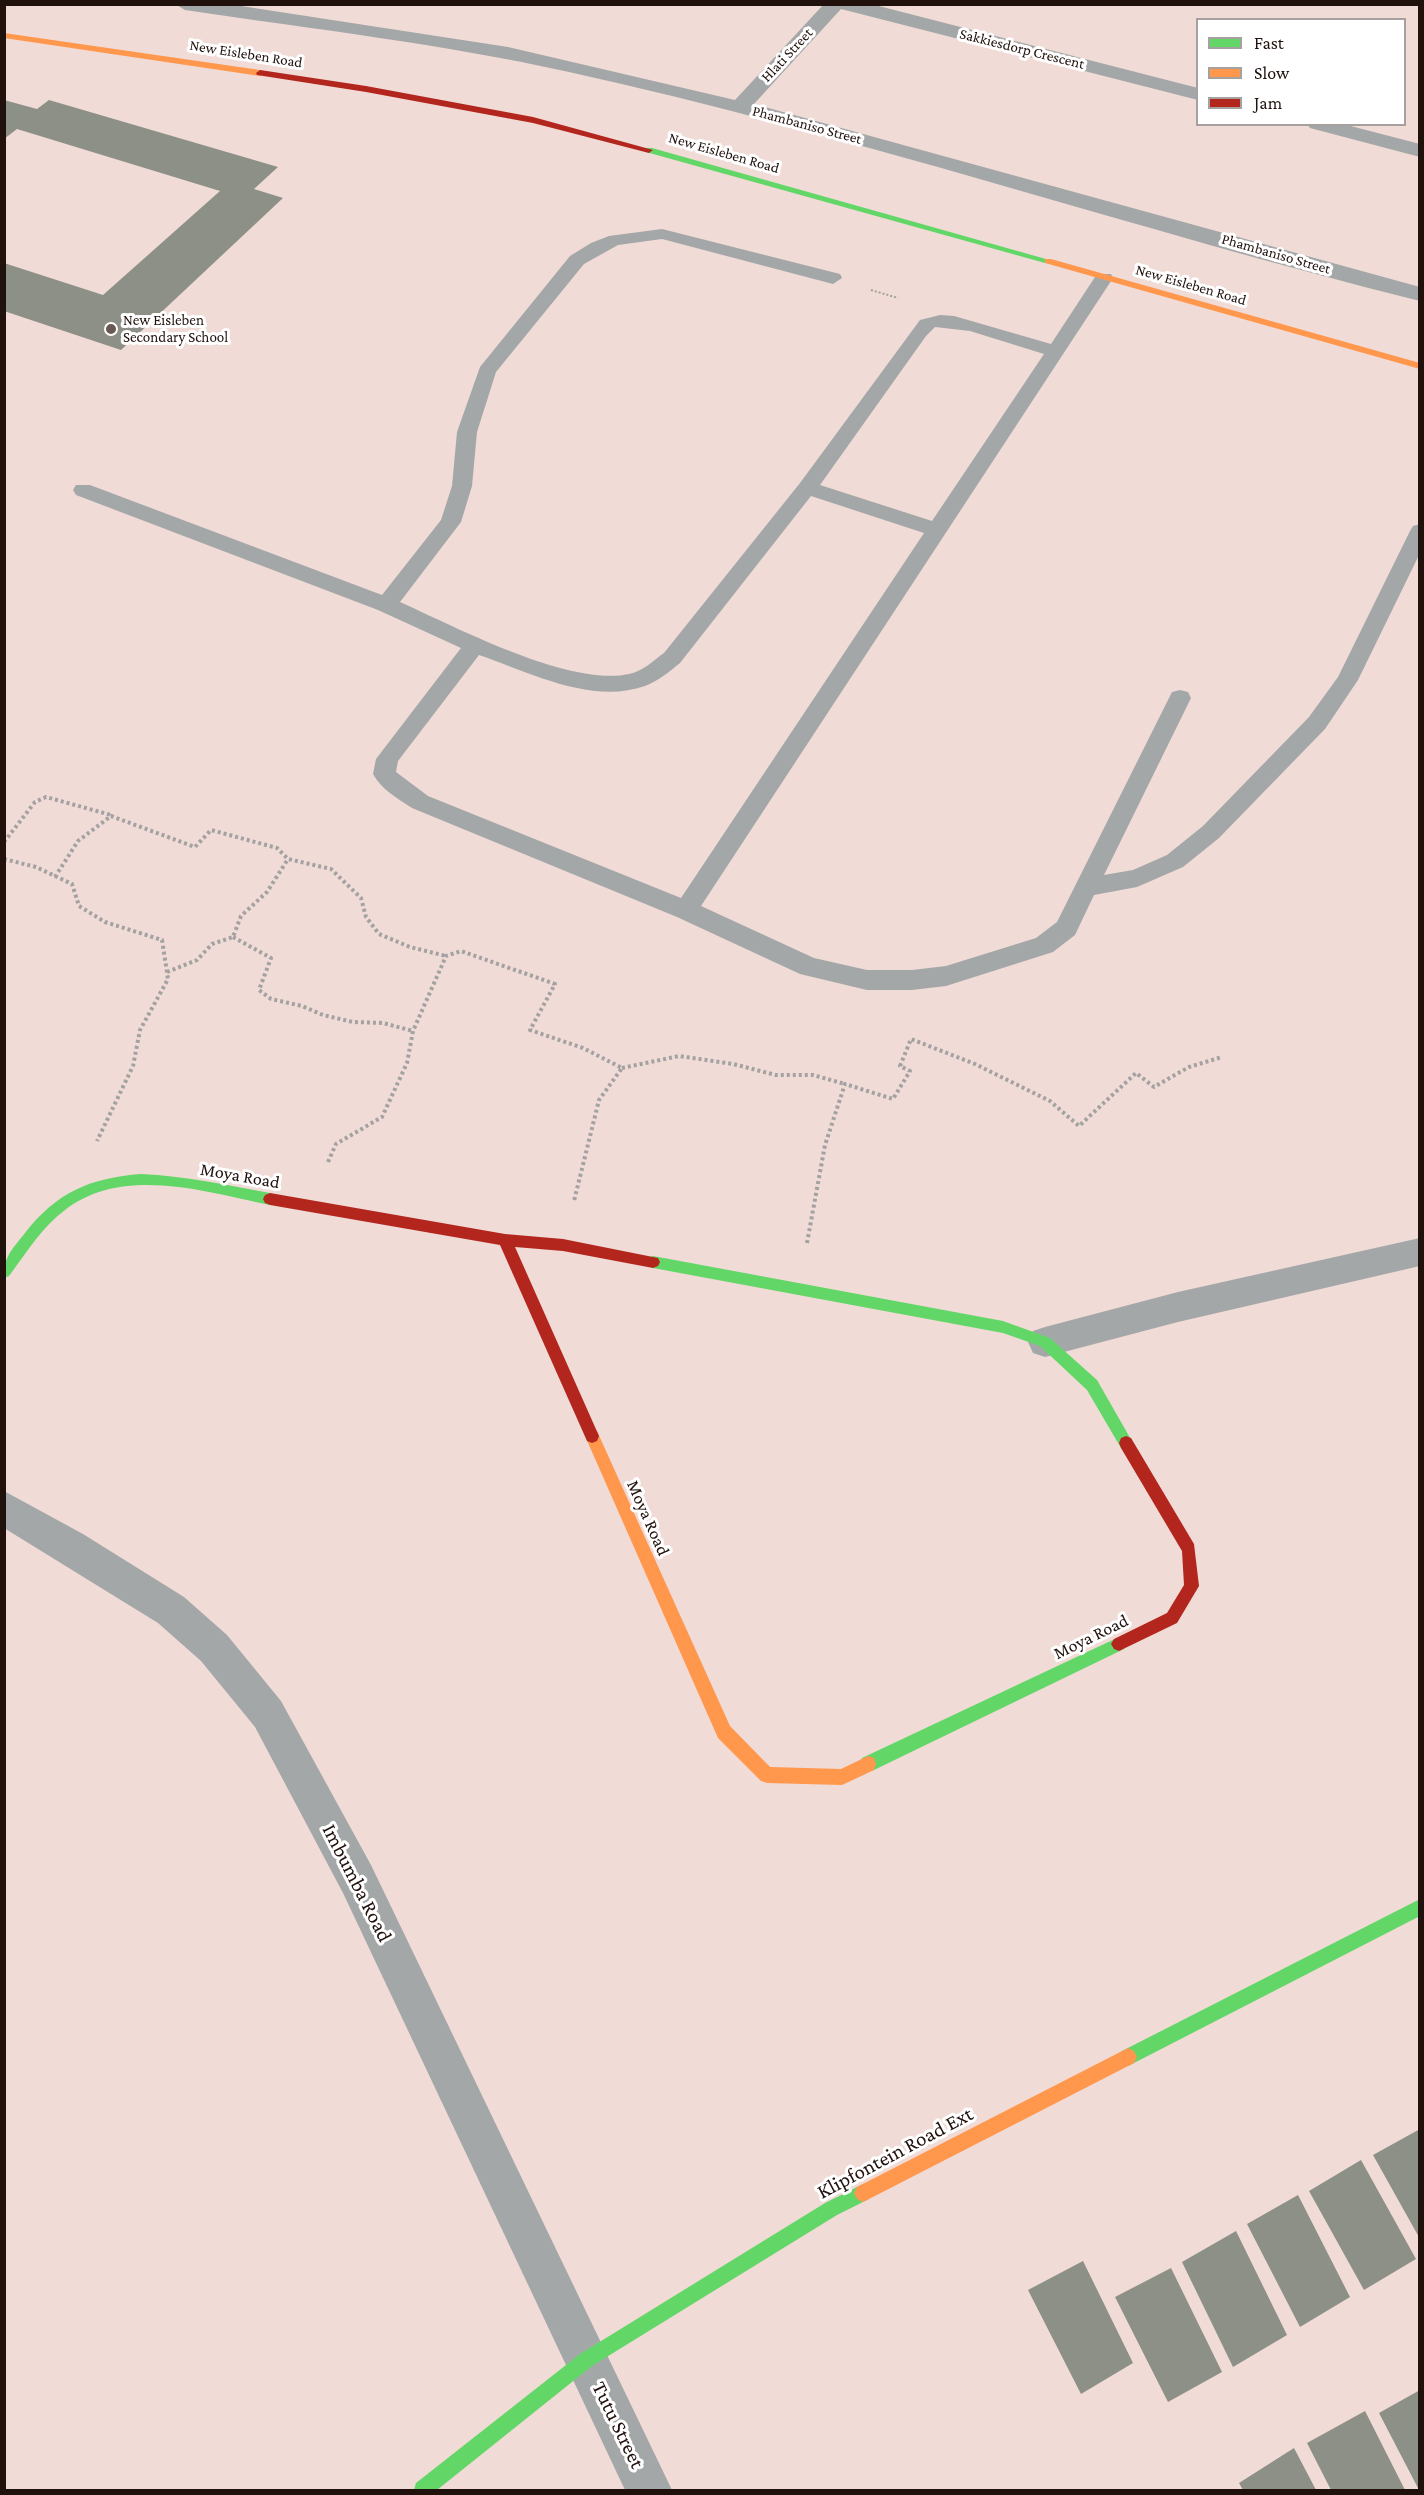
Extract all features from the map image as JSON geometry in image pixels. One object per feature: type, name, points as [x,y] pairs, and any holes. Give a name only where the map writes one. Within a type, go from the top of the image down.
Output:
[{"type":"street","name":"Phambaniso Street","points":[[185,4],[508,53],[740,107],[1419,294]]},
{"type":"street","name":"Hlati Street","points":[[740,107],[835,4]]},
{"type":"street","name":"Sakkiesdorp Crescent","points":[[846,4],[1196,94]]},
{"type":"street","name":"New Eisleben Road","points":[[4,35],[366,89],[533,120],[693,161],[1419,366]]},
{"type":"street","points":[[1325,126],[1419,151]]},
{"type":"street","name":"Moya Road","points":[[4,1272],[49,1214],[81,1190],[123,1179],[160,1180],[505,1240],[563,1245],[1003,1327],[1045,1342],[1092,1385],[1189,1549],[1192,1586],[1172,1618],[842,1777],[767,1775],[724,1732],[505,1240]]},
{"type":"street","points":[[1045,1342],[1178,1307],[1419,1252]]},
{"type":"street","name":"Imbumba Road","points":[[4,1508],[70,1546],[171,1610],[214,1648],[268,1714],[357,1879],[586,2360]]},
{"type":"street","name":"Klipfontein Road Ext","points":[[423,2490],[586,2360],[831,2209],[1419,1907]]},
{"type":"street","name":"Tutu Street","points":[[586,2360],[649,2490]]},
{"type":"lane","points":[[386,605],[451,522],[462,486],[467,432],[488,371],[577,260],[597,247],[615,240],[662,234],[833,278]]},
{"type":"lane","points":[[686,910],[1104,278]]},
{"type":"lane","points":[[83,490],[386,605],[475,645],[577,679],[611,685],[634,682],[672,658],[807,488],[919,332],[930,322],[938,321],[976,327],[1054,351]]},
{"type":"lane","points":[[807,488],[937,530]]},
{"type":"lane","points":[[1088,887],[1137,878],[1175,861],[1211,832],[1317,723],[1347,680],[1419,531]]},
{"type":"lane","points":[[475,645],[387,759],[384,774],[395,786],[420,802],[686,910],[809,968],[867,980],[912,980],[946,976],[1044,945],[1057,938],[1066,928],[1088,887],[1123,809],[1180,698]]},
{"type":"path","points":[[833,278],[919,305],[938,321]]},
{"type":"path","points":[[4,842],[35,802],[46,797],[111,816],[195,847],[211,830],[277,848],[288,859],[331,869],[342,878],[361,898],[366,917],[379,934],[410,947],[446,956],[461,951],[555,984],[530,1030],[583,1048],[622,1068],[679,1056],[733,1064],[776,1075],[813,1075],[893,1099],[910,1071],[900,1066],[911,1039],[975,1064],[1050,1101],[1079,1126],[1136,1073],[1154,1087],[1189,1067],[1222,1057]]},
{"type":"path","points":[[55,877],[63,860],[91,826],[111,816]]},
{"type":"path","points":[[4,859],[36,867],[72,884],[79,906],[105,922],[162,940],[168,979],[140,1030],[133,1066],[97,1141],[81,1190]]},
{"type":"path","points":[[233,937],[241,916],[267,892],[288,859]]},
{"type":"path","points":[[167,972],[197,960],[212,944],[233,937]]},
{"type":"path","points":[[233,937],[249,948],[271,958],[260,990],[271,999],[343,1019],[383,1023],[413,1031]]},
{"type":"path","points":[[309,1207],[336,1144],[382,1117],[407,1063],[413,1031],[446,956]]},
{"type":"path","points":[[563,1245],[599,1101],[622,1068]]},
{"type":"path","points":[[787,1288],[807,1244],[825,1145],[845,1084]]},
{"type":"building","points":[[4,100],[37,109],[49,100],[278,167],[254,189],[283,198],[121,350],[4,311],[4,263],[103,295],[220,191],[17,129],[4,139]]},
{"type":"building","points":[[1420,2129],[1420,2239],[1373,2155]]},
{"type":"building","points":[[1361,2160],[1416,2259],[1364,2290],[1309,2191]]},
{"type":"building","points":[[1298,2195],[1350,2297],[1300,2327],[1247,2224]]},
{"type":"building","points":[[1236,2231],[1287,2335],[1233,2367],[1182,2262]]},
{"type":"building","points":[[1083,2261],[1133,2363],[1081,2394],[1028,2290]]},
{"type":"building","points":[[1171,2268],[1222,2372],[1168,2402],[1115,2297]]},
{"type":"building","points":[[1420,2390],[1420,2490],[1419,2490],[1379,2413]]},
{"type":"building","points":[[1365,2411],[1405,2490],[1331,2490],[1307,2443]]},
{"type":"building","points":[[1294,2448],[1316,2490],[1243,2490],[1239,2483]]},
{"type":"traffic: fast","points":[[649,150],[1048,261]]},
{"type":"traffic: fast","points":[[4,1272],[33,1233],[50,1215],[68,1200],[91,1188],[116,1182],[168,1181],[270,1199]]},
{"type":"traffic: fast","points":[[653,1262],[1003,1327],[1045,1342],[1092,1385],[1126,1443]]},
{"type":"traffic: fast","points":[[868,1764],[1119,1644]]},
{"type":"traffic: fast","points":[[1128,2057],[1420,1907]]},
{"type":"traffic: fast","points":[[423,2490],[586,2360],[831,2209],[863,2193]]},
{"type":"traffic: slow","points":[[4,35],[260,73]]},
{"type":"traffic: slow","points":[[1048,261],[1420,366]]},
{"type":"traffic: slow","points":[[592,1436],[724,1732],[767,1775],[842,1777],[868,1764]]},
{"type":"traffic: slow","points":[[863,2193],[1128,2057]]},
{"type":"traffic: jam","points":[[260,73],[366,89],[533,120],[649,150]]},
{"type":"traffic: jam","points":[[270,1199],[505,1240],[563,1245],[653,1262]]},
{"type":"traffic: jam","points":[[505,1240],[592,1436]]},
{"type":"traffic: jam","points":[[1119,1644],[1172,1618],[1192,1586],[1189,1549],[1126,1443]]},
{"type":"place","name":"New Eisleben Secondary School","points":[[111,329]]}]
